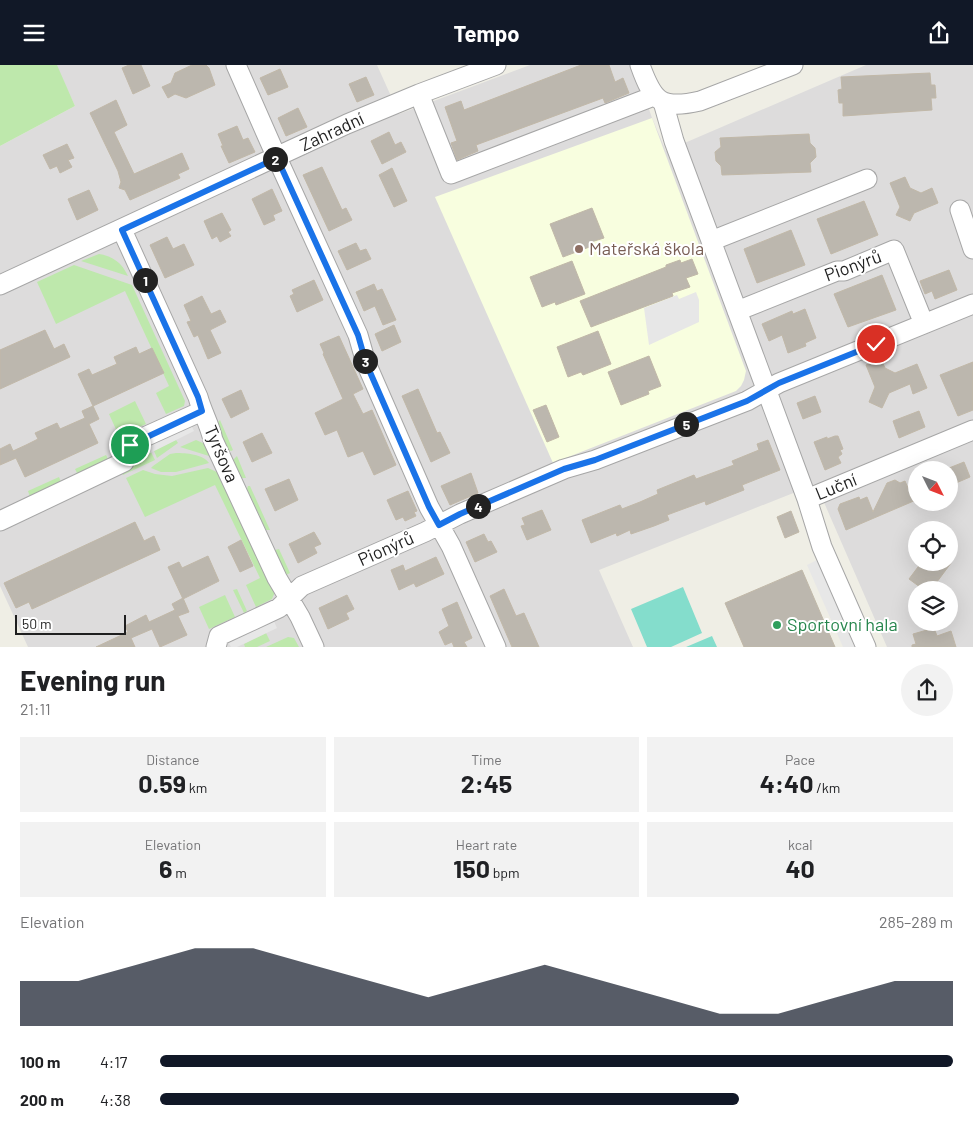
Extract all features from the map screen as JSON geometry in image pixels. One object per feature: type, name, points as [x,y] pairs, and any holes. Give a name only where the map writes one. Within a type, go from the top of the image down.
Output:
[{"type":"street","points":[[236,65],[358,335],[366,363],[429,507],[451,546],[496,647]]},
{"type":"street","name":"Zahradní","points":[[0,285],[419,93],[496,65]]},
{"type":"street","points":[[640,65],[648,88],[658,99],[765,391]]},
{"type":"street","points":[[419,93],[451,173],[658,99],[673,104],[700,101],[793,65]]},
{"type":"street","points":[[711,241],[867,179]]},
{"type":"street","points":[[960,210],[973,249]]},
{"type":"street","name":"Tyršova","points":[[122,230],[198,397],[213,440],[269,561],[314,647]]},
{"type":"street","name":"Pionýrů","points":[[737,311],[894,250],[924,324]]},
{"type":"street","name":"Pionýrů","points":[[216,647],[220,636],[279,608],[302,586],[460,514],[564,469],[595,460],[747,401],[779,383],[973,304]]},
{"type":"street","name":"Luční","points":[[765,391],[807,499],[973,430]]},
{"type":"street","points":[[0,521],[124,462],[130,445],[202,411]]},
{"type":"street","points":[[807,499],[822,547],[866,647]]},
{"type":"shaded area","points":[[56,65],[377,65],[399,114],[530,65],[634,65],[652,118],[666,151],[866,65],[973,65],[973,647],[887,647],[816,484],[599,570],[633,647],[28,647],[0,586],[0,146],[75,106]]},
{"type":"shaded area","name":"Mateřská škola","points":[[652,118],[746,371],[744,380],[736,391],[553,463],[435,197]]},
{"type":"shaded area","points":[[696,292],[699,300],[699,322],[649,345],[644,308],[677,295],[679,299]]},
{"type":"shaded area","points":[[190,423],[194,431],[142,457],[138,449]]},
{"type":"shaded area","points":[[819,559],[857,647],[843,647],[807,565]]},
{"type":"shaded area","points":[[683,587],[702,633],[671,647],[647,647],[631,609]]},
{"type":"shaded area","points":[[273,619],[277,628],[237,647],[231,647],[228,642]]},
{"type":"shaded area","points":[[712,636],[717,647],[686,647]]},
{"type":"green space","points":[[0,65],[57,65],[75,106],[0,146]]},
{"type":"green space","points":[[99,254],[109,256],[116,261],[123,267],[128,276],[81,261]]},
{"type":"green space","points":[[74,265],[132,285],[185,401],[184,406],[166,414],[156,393],[169,386],[125,291],[56,324],[37,282]]},
{"type":"green space","points":[[135,401],[146,424],[119,436],[109,414]]},
{"type":"green space","points":[[220,420],[233,450],[231,451],[224,440],[221,442],[216,424]]},
{"type":"green space","points":[[176,440],[178,443],[157,458],[154,451]]},
{"type":"green space","points":[[196,440],[205,444],[210,454],[209,456],[180,447]]},
{"type":"green space","points":[[138,449],[142,457],[151,452],[155,460],[123,475],[122,472],[135,450]]},
{"type":"green space","points":[[170,454],[199,456],[209,463],[176,472],[161,472],[151,468]]},
{"type":"green space","points":[[106,455],[109,461],[78,475],[75,469]]},
{"type":"green space","points":[[237,456],[246,478],[242,478],[233,460]]},
{"type":"green space","points":[[208,468],[219,473],[275,592],[272,599],[256,607],[246,585],[260,578],[215,485],[145,517],[126,478],[143,470],[172,476]]},
{"type":"green space","points":[[59,477],[61,482],[30,497],[28,491]]},
{"type":"green space","points":[[250,486],[270,530],[266,530],[247,489]]},
{"type":"green space","points":[[279,549],[290,573],[282,577],[275,550]]},
{"type":"green space","points":[[237,589],[247,611],[244,613],[233,590]]},
{"type":"green space","points":[[225,595],[235,617],[209,629],[199,607]]},
{"type":"green space","points":[[266,633],[270,641],[257,647],[245,647],[244,644]]},
{"type":"green space","points":[[288,637],[294,638],[299,647],[266,647]]},
{"type":"building","points":[[129,65],[141,65],[150,86],[133,94],[122,68]]},
{"type":"building","points":[[192,65],[206,65],[209,68],[215,85],[186,98],[175,94],[168,98],[162,87],[171,83],[175,73]]},
{"type":"building","points":[[581,65],[609,65],[615,82],[623,78],[629,93],[605,103],[603,98],[476,145],[478,151],[457,160],[451,143],[457,141],[445,107],[461,101],[464,110]]},
{"type":"building","points":[[280,69],[288,87],[268,95],[260,78]]},
{"type":"building","points":[[930,73],[931,85],[935,85],[936,98],[931,98],[932,110],[843,116],[843,103],[839,103],[838,90],[842,89],[841,77]]},
{"type":"building","points":[[366,77],[374,95],[357,102],[349,84]]},
{"type":"building","points":[[116,100],[127,125],[114,132],[134,174],[182,153],[189,169],[178,174],[180,178],[130,200],[125,190],[119,188],[121,182],[118,171],[90,113]]},
{"type":"building","points":[[298,108],[307,127],[286,136],[278,118]]},
{"type":"building","points":[[237,126],[243,140],[248,138],[255,152],[229,163],[218,134]]},
{"type":"building","points":[[389,132],[395,145],[401,142],[406,152],[382,164],[371,141]]},
{"type":"building","points":[[809,134],[810,143],[815,148],[816,157],[810,163],[811,172],[722,175],[721,166],[716,161],[715,152],[721,147],[720,138]]},
{"type":"building","points":[[67,144],[74,158],[68,160],[72,167],[60,173],[57,166],[50,169],[43,155]]},
{"type":"building","points":[[322,167],[342,210],[346,208],[352,220],[329,231],[303,175]]},
{"type":"building","points":[[392,168],[407,201],[394,207],[379,175]]},
{"type":"building","points":[[905,177],[910,188],[921,193],[932,188],[938,203],[914,213],[910,221],[896,215],[900,207],[890,183]]},
{"type":"building","points":[[272,189],[282,211],[273,215],[275,220],[264,225],[252,199]]},
{"type":"building","points":[[89,190],[98,210],[77,220],[68,199]]},
{"type":"building","points":[[864,201],[878,235],[831,254],[817,219]]},
{"type":"building","points":[[592,208],[604,238],[591,242],[592,246],[563,257],[550,224]]},
{"type":"building","points":[[222,213],[231,230],[228,232],[231,236],[220,242],[217,236],[212,239],[204,221]]},
{"type":"building","points":[[791,230],[805,265],[757,283],[744,249]]},
{"type":"building","points":[[167,237],[173,249],[184,244],[194,265],[165,278],[150,245]]},
{"type":"building","points":[[356,243],[360,251],[366,249],[371,259],[347,270],[338,251]]},
{"type":"building","points":[[692,259],[698,274],[686,278],[690,287],[672,293],[673,296],[591,327],[580,301],[666,267],[666,265],[680,260],[681,263]]},
{"type":"building","points":[[572,261],[585,294],[556,305],[555,302],[542,307],[530,277]]},
{"type":"building","points":[[949,270],[957,290],[935,299],[932,291],[925,294],[920,281]]},
{"type":"building","points":[[882,275],[896,310],[848,327],[834,294]]},
{"type":"building","points":[[314,280],[323,300],[297,312],[290,296],[294,294],[292,290]]},
{"type":"building","points":[[374,284],[377,291],[382,289],[396,320],[383,325],[375,306],[364,311],[356,292]]},
{"type":"building","points":[[202,296],[211,314],[220,310],[226,322],[210,330],[221,353],[208,359],[198,335],[194,337],[187,322],[191,321],[184,305]]},
{"type":"building","points":[[805,309],[816,338],[805,343],[806,346],[788,353],[782,335],[769,341],[762,324],[792,311],[793,314]]},
{"type":"building","points":[[394,325],[401,342],[382,351],[375,334]]},
{"type":"building","points":[[45,330],[54,349],[64,344],[70,357],[0,389],[0,350]]},
{"type":"building","points":[[598,331],[611,364],[583,375],[581,372],[568,377],[557,347]]},
{"type":"building","points":[[339,336],[363,389],[353,394],[363,414],[372,410],[396,465],[374,475],[363,451],[348,457],[337,430],[325,435],[315,413],[343,399],[320,344]]},
{"type":"building","points":[[136,347],[139,354],[152,348],[164,373],[93,406],[78,374],[89,369],[92,375],[117,364],[114,357]]},
{"type":"building","points":[[649,356],[661,386],[648,391],[649,394],[621,405],[608,372]]},
{"type":"building","points":[[881,359],[885,368],[895,373],[917,364],[927,388],[913,394],[910,384],[889,393],[882,408],[869,402],[875,387],[866,365]]},
{"type":"building","points":[[973,362],[973,410],[958,416],[940,375]]},
{"type":"building","points":[[418,389],[437,433],[440,432],[450,453],[431,462],[402,396]]},
{"type":"building","points":[[241,390],[249,409],[231,418],[222,399]]},
{"type":"building","points":[[815,396],[821,412],[803,419],[797,403]]},
{"type":"building","points":[[546,405],[559,437],[547,442],[533,410]]},
{"type":"building","points":[[93,406],[99,419],[89,424],[98,443],[25,477],[16,458],[0,465],[0,449],[10,444],[13,451],[38,439],[35,433],[57,423],[60,429],[85,418],[82,411]]},
{"type":"building","points":[[919,411],[925,427],[899,438],[893,421]]},
{"type":"building","points":[[262,433],[272,453],[252,462],[243,442]]},
{"type":"building","points":[[838,436],[843,449],[840,450],[842,454],[838,457],[841,463],[825,470],[814,442]]},
{"type":"building","points":[[768,440],[780,470],[742,485],[744,490],[706,505],[705,501],[667,515],[669,520],[654,526],[631,534],[630,530],[617,536],[616,533],[591,543],[582,520],[620,505],[622,509],[640,502],[658,494],[657,490],[694,475],[696,479],[734,465],[732,461],[759,450],[757,444]]},
{"type":"building","points":[[964,462],[970,477],[958,482],[958,464]]},
{"type":"building","points":[[471,473],[478,493],[450,505],[441,486]]},
{"type":"building","points":[[289,479],[298,500],[275,511],[265,489]]},
{"type":"building","points":[[895,480],[900,483],[905,481],[908,488],[908,503],[846,530],[838,509],[840,504],[859,497],[860,500],[867,497],[873,512],[887,483]]},
{"type":"building","points":[[408,491],[417,511],[414,512],[416,516],[405,521],[403,517],[396,520],[387,500]]},
{"type":"building","points":[[542,510],[551,530],[527,540],[521,526],[525,525],[522,518]]},
{"type":"building","points":[[791,511],[799,532],[785,538],[777,517]]},
{"type":"building","points":[[135,522],[144,541],[154,536],[160,550],[32,609],[29,602],[16,608],[4,583]]},
{"type":"building","points":[[314,532],[321,544],[314,547],[317,553],[298,563],[289,544]]},
{"type":"building","points":[[484,534],[488,542],[491,541],[497,552],[475,562],[466,542]]},
{"type":"building","points":[[241,540],[253,566],[240,572],[228,547]]},
{"type":"building","points":[[208,556],[219,581],[183,599],[168,567],[179,562],[182,568]]},
{"type":"building","points":[[436,557],[444,574],[416,587],[414,583],[399,590],[391,570],[403,565],[405,571]]},
{"type":"building","points":[[802,570],[835,647],[744,647],[725,603]]},
{"type":"building","points":[[915,571],[945,571],[938,581],[912,581],[909,579]]},
{"type":"building","points":[[504,589],[516,616],[524,613],[539,647],[512,647],[490,596]]},
{"type":"building","points":[[347,595],[354,609],[346,613],[349,619],[328,629],[319,608]]},
{"type":"building","points":[[183,598],[189,612],[178,616],[187,635],[160,647],[152,629],[131,638],[135,647],[96,647],[128,632],[125,626],[146,615],[149,622],[175,610],[172,604]]},
{"type":"building","points":[[457,602],[472,638],[464,642],[467,647],[454,647],[452,642],[445,645],[439,632],[449,626],[442,609]]},
{"type":"building","points":[[924,631],[935,631],[937,636],[951,631],[956,647],[912,647],[912,645],[916,644],[913,634]]},
{"type":"place","name":"Mateřská škola","points":[[579,249]]},
{"type":"place","name":"Sportovní hala","points":[[777,625]]},
{"type":"route","points":[[130,445],[202,411],[198,397],[122,230],[277,158],[358,335],[366,363],[429,507],[439,525],[564,469],[595,460],[747,401],[779,383],[876,344]]}]
